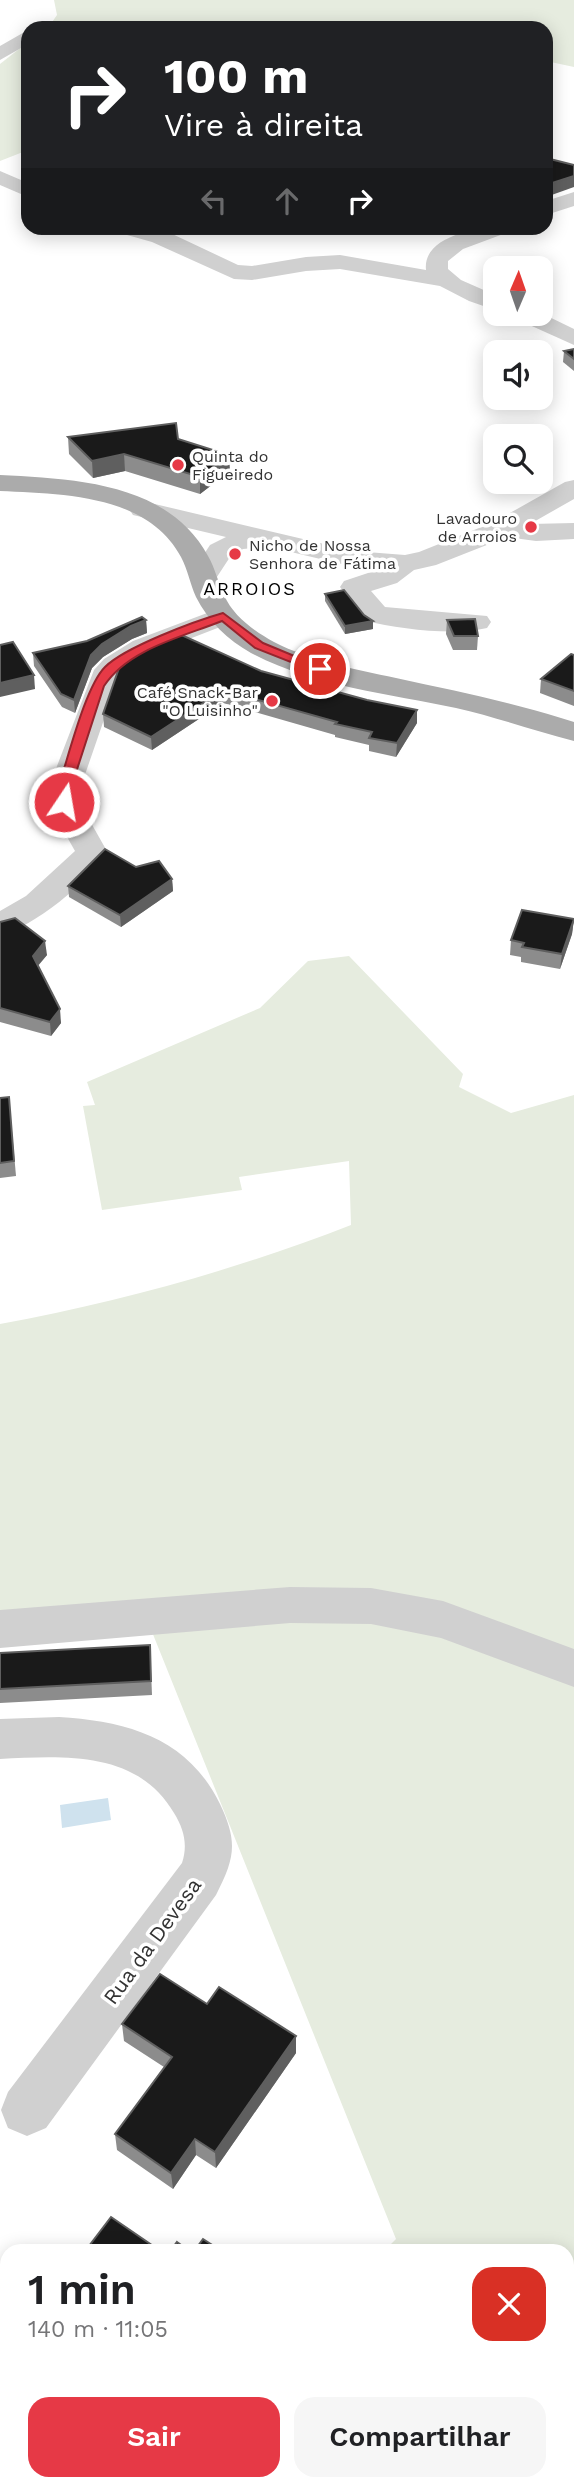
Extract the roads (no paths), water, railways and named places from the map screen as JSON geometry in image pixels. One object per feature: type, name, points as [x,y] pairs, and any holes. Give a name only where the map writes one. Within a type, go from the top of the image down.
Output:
[{"type":"main road","points":[[0,483],[79,490],[117,498],[167,524],[183,539],[193,554],[215,606],[259,646],[306,665],[522,715],[574,732]]},
{"type":"street","points":[[0,54],[21,40]]},
{"type":"street","points":[[0,177],[21,188]]},
{"type":"street","points":[[553,206],[574,199]]},
{"type":"street","points":[[153,235],[234,272],[252,273],[317,262],[340,262],[446,280],[461,290],[483,298]]},
{"type":"street","points":[[446,280],[437,265],[442,252],[482,235]]},
{"type":"street","points":[[549,326],[574,338]]},
{"type":"street","points":[[142,509],[367,561],[405,563],[426,559],[504,528],[574,488]]},
{"type":"street","points":[[504,528],[536,533],[574,531]]},
{"type":"street","points":[[183,539],[261,538]]},
{"type":"street","points":[[203,577],[222,548],[261,538]]},
{"type":"street","points":[[405,563],[387,577],[354,587],[376,615],[442,622],[477,622]]},
{"type":"street","points":[[0,925],[38,903],[92,853],[66,807],[63,792],[104,676],[115,664],[134,653],[223,616]]},
{"type":"street","points":[[0,1629],[290,1605],[371,1606],[443,1620],[574,1668]]},
{"type":"street","name":"Rua da Devesa","points":[[0,1739],[95,1740],[115,1742],[144,1752],[163,1765],[187,1790],[205,1822],[210,1843],[209,1858],[199,1879],[27,2110]]},
{"type":"water","points":[[108,1798],[111,1820],[62,1828],[60,1805]]},
{"type":"place","name":"Quinta do Figueiredo","points":[[178,465]]},
{"type":"place","name":"Lavadouro de Arroios","points":[[531,527]]},
{"type":"place","name":"Nicho de Nossa Senhora de Fátima","points":[[235,554]]},
{"type":"place","name":"Café Snack-Bar \"O Luisinho\"","points":[[272,701]]},
{"type":"district","name":"ARROIOS","points":[[250,588]]}]
